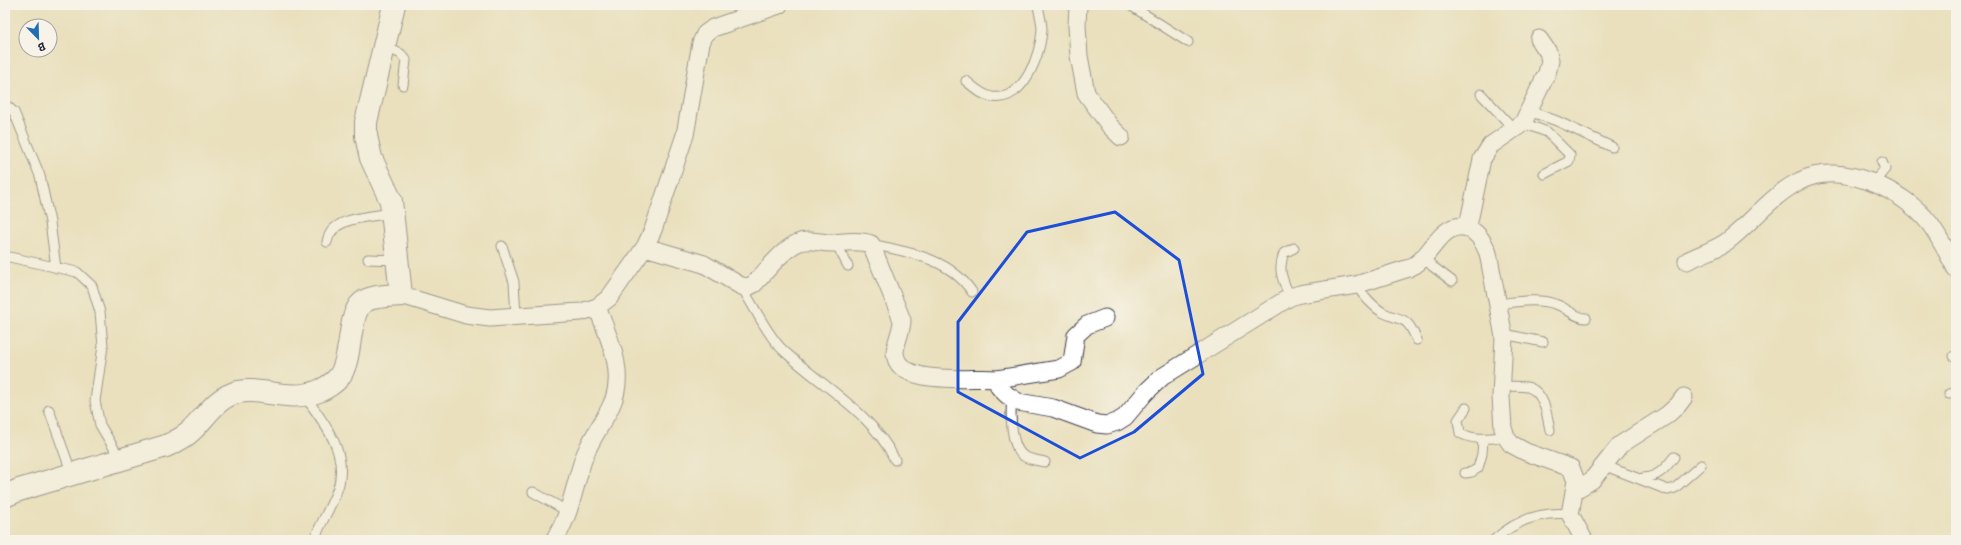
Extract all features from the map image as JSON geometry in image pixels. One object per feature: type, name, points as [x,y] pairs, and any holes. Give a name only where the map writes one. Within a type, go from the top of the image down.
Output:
[{"type":"street","points":[[394,5],[366,122],[366,136],[371,158],[390,203],[401,295]]},
{"type":"street","points":[[5,496],[19,490],[166,446],[180,440],[191,431],[221,400],[232,394],[245,392],[292,397],[304,396],[326,388],[339,377],[346,363],[356,312],[362,302],[373,298],[401,295],[466,315],[490,318],[581,312],[597,307],[609,298],[645,247],[653,230],[681,150],[701,43],[705,34],[713,28],[779,5]]},
{"type":"street","points":[[1078,5],[1076,26],[1079,56],[1086,93],[1110,126],[1121,137]]},
{"type":"street","points":[[1468,226],[1485,151],[1522,121],[1547,73],[1550,61],[1548,52],[1539,39]]},
{"type":"street","points":[[1687,260],[1729,241],[1781,192],[1801,180],[1823,174],[1844,174],[1888,190],[1916,210],[1936,233],[1956,269]]},
{"type":"street","points":[[997,378],[999,387],[1012,399],[1018,402],[1052,408],[1097,424],[1107,425],[1117,422],[1125,417],[1149,388],[1162,377],[1290,297],[1356,284],[1409,268],[1418,264],[1425,258],[1438,240],[1447,232],[1457,227],[1468,226],[1477,232],[1486,247],[1504,334],[1505,344],[1502,386],[1503,428],[1506,437],[1511,444],[1526,452],[1571,468],[1576,481],[1570,514],[1584,540]]},
{"type":"street","points":[[645,247],[704,264],[741,286],[748,287],[754,284],[789,248],[796,243],[805,241],[836,243],[864,241],[871,244],[902,320],[895,352],[901,368],[908,372],[941,378],[997,378],[1059,369],[1072,362],[1075,352],[1076,335],[1087,325],[1105,318]]},
{"type":"street","points":[[554,540],[567,511],[583,459],[611,406],[617,389],[618,371],[614,354],[597,307]]},
{"type":"street","points":[[1574,491],[1592,480],[1620,444],[1667,415],[1678,406],[1684,397]]},
{"type":"lane","points":[[966,80],[981,93],[992,97],[1003,96],[1016,90],[1026,79],[1038,54],[1042,28],[1038,5]]},
{"type":"lane","points":[[1130,5],[1188,42]]},
{"type":"lane","points":[[384,46],[401,54],[406,60],[403,85]]},
{"type":"lane","points":[[1480,94],[1522,121],[1547,132],[1570,155],[1569,161],[1544,174]]},
{"type":"lane","points":[[5,104],[14,112],[40,176],[50,222],[56,268]]},
{"type":"lane","points":[[1522,121],[1557,121],[1612,147]]},
{"type":"lane","points":[[1871,183],[1885,169],[1882,162]]},
{"type":"lane","points":[[327,242],[328,236],[336,226],[390,203]]},
{"type":"lane","points":[[836,243],[848,266]]},
{"type":"lane","points":[[871,244],[921,255],[948,268],[966,282],[972,292]]},
{"type":"lane","points":[[502,246],[514,282],[516,316]]},
{"type":"lane","points":[[1290,297],[1281,277],[1280,262],[1284,252],[1294,248]]},
{"type":"lane","points":[[5,256],[77,272],[92,286],[100,312],[103,346],[95,401],[100,425],[121,460]]},
{"type":"lane","points":[[1425,258],[1432,266],[1452,281]]},
{"type":"lane","points":[[368,259],[397,260]]},
{"type":"lane","points":[[1356,284],[1364,298],[1382,312],[1403,318],[1412,328],[1417,340]]},
{"type":"lane","points":[[741,286],[781,349],[844,401],[876,431],[888,446],[895,460]]},
{"type":"lane","points":[[1498,304],[1533,301],[1554,303],[1581,318],[1586,318]]},
{"type":"lane","points":[[1504,334],[1543,342]]},
{"type":"lane","points":[[1502,386],[1530,387],[1538,394],[1545,407],[1550,430]]},
{"type":"lane","points":[[304,396],[337,445],[342,466],[338,485],[314,540]]},
{"type":"lane","points":[[1012,399],[1010,412],[1011,423],[1021,454],[1028,459],[1045,462]]},
{"type":"lane","points":[[1466,408],[1458,420],[1460,433],[1466,436],[1483,439],[1506,437]]},
{"type":"lane","points":[[49,410],[72,474]]},
{"type":"lane","points":[[1465,473],[1472,472],[1478,468],[1482,454],[1483,439]]},
{"type":"lane","points":[[1639,478],[1653,478],[1667,467],[1674,457]]},
{"type":"lane","points":[[1603,465],[1668,490],[1675,488],[1701,465]]},
{"type":"lane","points":[[533,492],[567,511]]},
{"type":"lane","points":[[1494,540],[1507,528],[1525,518],[1554,512],[1570,514]]},
{"type":"highlighted area","points":[[1115,212],[1179,260],[1203,374],[1134,432],[1080,458],[958,392],[958,322],[1027,232]]}]
